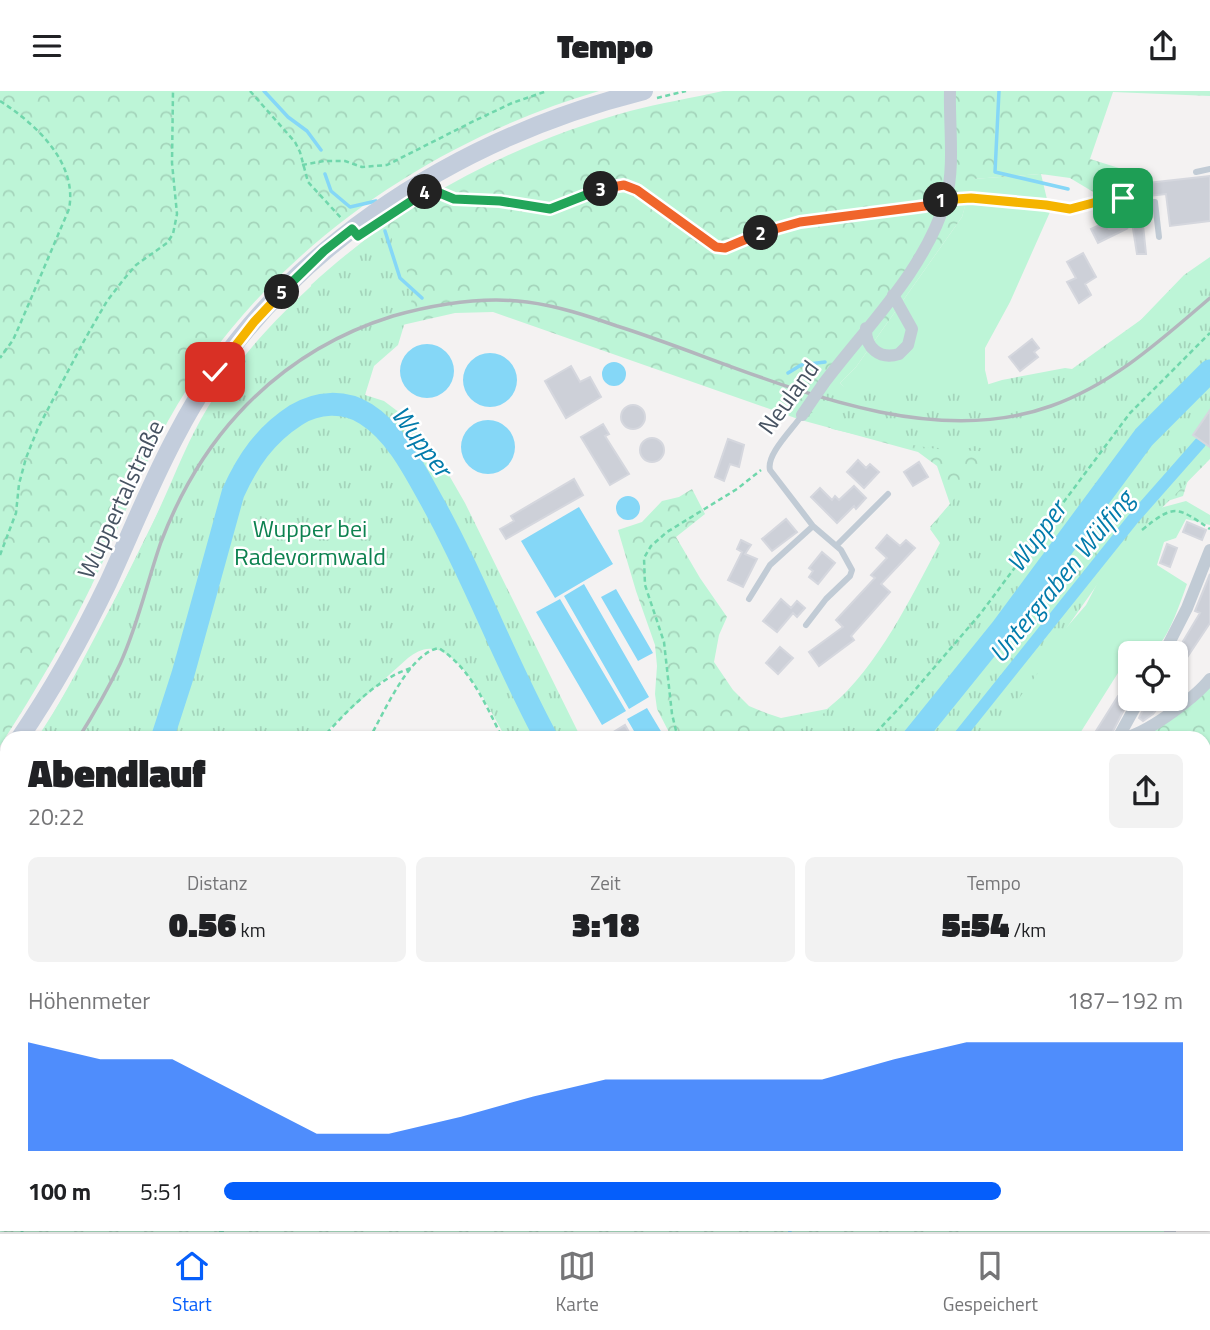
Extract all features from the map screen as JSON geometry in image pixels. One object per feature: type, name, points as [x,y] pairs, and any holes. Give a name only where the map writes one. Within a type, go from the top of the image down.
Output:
[{"type":"main road","name":"Wuppertalstraße","points":[[24,731],[74,650],[166,454],[209,381],[231,350],[276,298],[324,251],[423,181],[487,147],[583,109],[650,95]]},
{"type":"street","name":"Neuland","points":[[802,415],[893,295],[926,245],[946,199],[949,183],[950,91]]},
{"type":"street","points":[[866,328],[867,342],[877,353],[894,356],[904,350],[912,330],[893,295]]},
{"type":"street","points":[[1170,641],[1187,608],[1210,550]]},
{"type":"street","points":[[1143,731],[1201,690],[1210,679]]},
{"type":"street","points":[[1123,731],[1133,711]]},
{"type":"lane","points":[[1196,171],[1210,169]]},
{"type":"lane","points":[[946,199],[984,199],[1070,209],[1116,198],[1140,203],[1155,202],[1159,237]]},
{"type":"lane","name":"Neuland","points":[[802,415],[772,455],[769,464],[773,475],[813,526],[837,544],[849,561],[851,574],[817,609],[806,625]]},
{"type":"lane","points":[[837,544],[888,494]]},
{"type":"lane","points":[[749,599],[770,565],[813,526]]},
{"type":"path","points":[[0,555],[16,513],[19,484],[26,458],[38,428],[85,339],[107,301],[124,279],[136,265],[167,243],[173,235],[177,214],[172,163],[173,91]]},
{"type":"path","points":[[250,91],[295,142],[307,182],[352,229]]},
{"type":"path","points":[[302,165],[324,161],[345,161],[362,167],[387,165],[499,109],[547,91]]},
{"type":"path","points":[[650,95],[686,91]]},
{"type":"path","points":[[0,101],[33,127],[51,147],[70,179],[72,194],[65,219],[21,322],[13,340],[0,358]]},
{"type":"path","points":[[440,183],[430,189],[454,199],[500,201],[550,209],[561,207],[591,192],[624,185],[637,190],[716,247],[725,248],[775,228],[800,222],[925,206],[946,199]]},
{"type":"path","points":[[878,731],[981,613],[1130,413],[1210,334]]},
{"type":"path","points":[[676,731],[664,642],[643,576],[644,558],[651,546],[667,532],[737,489],[769,464]]},
{"type":"path","points":[[1143,530],[1160,516],[1178,510],[1210,529]]},
{"type":"path","points":[[374,731],[411,668],[429,650],[439,648],[466,672],[498,731]]},
{"type":"path","points":[[329,731],[355,703],[379,684],[396,673],[411,668]]},
{"type":"green space","points":[[0,91],[599,91],[534,113],[470,142],[409,175],[352,214],[298,259],[249,308],[205,362],[168,421],[76,616],[9,731],[0,731]]},
{"type":"green space","points":[[723,91],[1210,91],[1210,96],[1113,92],[1090,159],[1119,168],[1095,193],[1070,178],[1041,174],[973,179],[962,217],[856,367],[840,383],[852,396],[892,408],[1068,376],[1131,330],[1184,275],[1210,257],[1210,409],[1183,496],[1149,507],[973,731],[668,731],[657,709],[655,645],[618,530],[642,522],[662,501],[679,497],[692,489],[705,514],[676,537],[727,617],[719,635],[714,662],[733,690],[749,706],[781,718],[827,709],[854,686],[893,633],[944,540],[930,527],[950,504],[937,466],[918,452],[801,420],[493,312],[455,313],[398,326],[43,731],[86,658],[210,407],[312,291],[311,285],[382,227],[460,179],[543,140],[653,105]]},
{"type":"green space","points":[[1041,174],[1050,212],[1010,302],[985,348],[985,370],[992,400],[852,396],[840,383],[856,367],[962,217],[972,179]]},
{"type":"green space","name":"Wupper bei Radevormwald","points":[[385,224],[415,289],[398,345],[374,366],[365,395],[384,401],[400,413],[435,451],[465,503],[578,731],[502,731],[485,700],[455,660],[444,652],[429,649],[419,651],[408,658],[327,731],[41,731],[95,637],[208,407],[245,355],[266,331],[335,265]]},
{"type":"green space","points":[[1210,262],[1210,459],[1156,514],[1106,572],[1041,669],[994,731],[798,731],[830,708],[879,651],[940,543],[930,529],[982,464],[997,452],[937,449],[832,429],[811,411],[828,387],[856,386],[880,391],[986,385],[1065,368],[1072,369],[1149,314]]},
{"type":"green space","points":[[1186,501],[1210,515],[1210,525],[1186,519],[1176,538],[1164,542],[1157,565],[1187,584],[1172,623],[1162,641],[1118,641],[1118,673],[1081,731],[977,731],[1086,605],[1111,557],[1149,511]]},
{"type":"green space","points":[[1210,679],[1210,731],[1152,731],[1156,722],[1170,711],[1188,711],[1188,697]]},
{"type":"green space","points":[[0,1231],[965,1231],[965,1232]]},
{"type":"green space","points":[[965,1231],[1166,1231],[1166,1232]]},
{"type":"water","points":[[427,344],[446,352],[454,371],[446,390],[427,398],[408,390],[400,371],[408,352]]},
{"type":"water","points":[[490,353],[509,361],[517,380],[509,399],[490,407],[471,399],[463,380],[471,361]]},
{"type":"water","points":[[614,362],[623,365],[626,374],[623,383],[614,386],[605,383],[602,374],[605,365]]},
{"type":"water","points":[[488,420],[507,428],[515,447],[507,466],[488,474],[469,466],[461,447],[469,428]]},
{"type":"water","points":[[628,496],[637,499],[640,508],[637,517],[628,520],[619,517],[616,508],[619,499]]},
{"type":"water","points":[[579,507],[613,564],[555,598],[521,541]]},
{"type":"water","points":[[584,584],[649,697],[629,709],[564,596]]},
{"type":"water","points":[[616,589],[653,653],[638,661],[601,597]]},
{"type":"water","points":[[560,599],[626,711],[602,725],[536,612]]},
{"type":"water","points":[[647,708],[661,731],[634,731],[627,719]]},
{"type":"building","points":[[1210,176],[1210,221],[1170,226],[1166,194],[1140,197],[1139,184]]},
{"type":"building","points":[[1142,215],[1146,254],[1137,254],[1131,216]]},
{"type":"building","points":[[1106,222],[1109,229],[1128,228],[1098,243],[1091,229]]},
{"type":"building","points":[[1083,253],[1096,277],[1085,284],[1091,295],[1079,303],[1067,282],[1076,278],[1067,262]]},
{"type":"building","points":[[1032,339],[1039,348],[1034,352],[1038,357],[1020,371],[1009,357]]},
{"type":"building","points":[[571,366],[580,382],[590,377],[601,397],[566,418],[545,381]]},
{"type":"building","points":[[633,405],[642,408],[645,417],[642,426],[633,429],[624,426],[621,417],[624,408]]},
{"type":"building","points":[[1210,410],[1210,447],[1193,435]]},
{"type":"building","points":[[603,424],[609,434],[605,436],[629,474],[610,485],[581,437]]},
{"type":"building","points":[[652,438],[661,441],[664,450],[661,459],[652,462],[643,459],[640,450],[643,441]]},
{"type":"building","points":[[728,439],[744,445],[739,467],[730,464],[724,481],[715,477]]},
{"type":"building","points":[[858,460],[866,468],[870,464],[879,472],[864,488],[847,472]]},
{"type":"building","points":[[919,462],[928,477],[913,486],[904,472]]},
{"type":"building","points":[[574,479],[583,495],[506,539],[500,529],[514,521],[511,516]]},
{"type":"building","points":[[854,486],[866,498],[837,523],[811,497],[820,488],[832,500],[835,496],[839,500]]},
{"type":"building","points":[[786,519],[797,532],[772,551],[762,539]]},
{"type":"building","points":[[1187,522],[1206,530],[1202,540],[1183,532]]},
{"type":"building","points":[[887,535],[900,546],[906,540],[915,548],[881,584],[890,592],[851,636],[854,640],[819,666],[809,652],[843,627],[836,620],[875,578],[871,575],[887,558],[876,548]]},
{"type":"building","points":[[741,540],[751,545],[745,554],[757,559],[743,587],[728,580],[742,552],[737,549]]},
{"type":"building","points":[[1167,544],[1177,548],[1170,567],[1160,563]]},
{"type":"building","points":[[822,552],[835,563],[818,584],[809,577],[813,571],[809,568]]},
{"type":"building","points":[[1210,574],[1210,623],[1188,656],[1188,641],[1183,641],[1200,613],[1195,611]]},
{"type":"building","points":[[781,599],[791,608],[797,601],[805,608],[797,617],[793,613],[777,632],[763,621]]},
{"type":"building","points":[[780,647],[793,658],[778,674],[766,663]]},
{"type":"building","points":[[1118,696],[1118,711],[1123,711],[1113,731],[1096,731]]},
{"type":"building","points":[[1142,711],[1155,711],[1143,721],[1139,718]]},
{"type":"building","points":[[625,725],[628,731],[615,731]]},
{"type":"waterway","points":[[264,91],[288,117],[307,131],[321,150]]},
{"type":"waterway","points":[[999,91],[995,172],[1068,189]]},
{"type":"waterway","points":[[325,174],[331,191],[350,207],[376,201]]},
{"type":"waterway","points":[[385,231],[400,278],[422,298]]},
{"type":"waterway","points":[[788,373],[801,365],[825,362]]},
{"type":"waterway","name":"Wupper","points":[[919,731],[1001,630],[1144,437],[1210,371]]},
{"type":"waterway","points":[[348,406],[350,398]]},
{"type":"waterway","name":"Wupper","points":[[165,731],[233,493],[239,481],[258,449],[275,431],[304,411],[331,404],[349,406],[366,414],[386,431],[403,452],[446,528],[543,731]]},
{"type":"waterway","name":"Untergraben Wülfing","points":[[963,731],[1133,519],[1200,443]]},
{"type":"railway","points":[[83,731],[120,664],[161,542],[176,507],[214,443],[238,414],[290,367],[328,343],[371,324],[393,316],[459,302],[510,300],[539,304],[595,319],[831,400],[888,413],[943,420],[998,419],[1051,406],[1095,386],[1135,359],[1210,298]]},
{"type":"route","points":[[215,372],[254,322],[324,251],[352,229],[358,236],[430,189],[454,199],[500,201],[550,209],[561,207],[591,192],[617,185],[630,186],[693,232],[716,247],[725,248],[775,228],[800,222],[925,206],[946,199],[984,199],[1070,209],[1123,198]]}]
